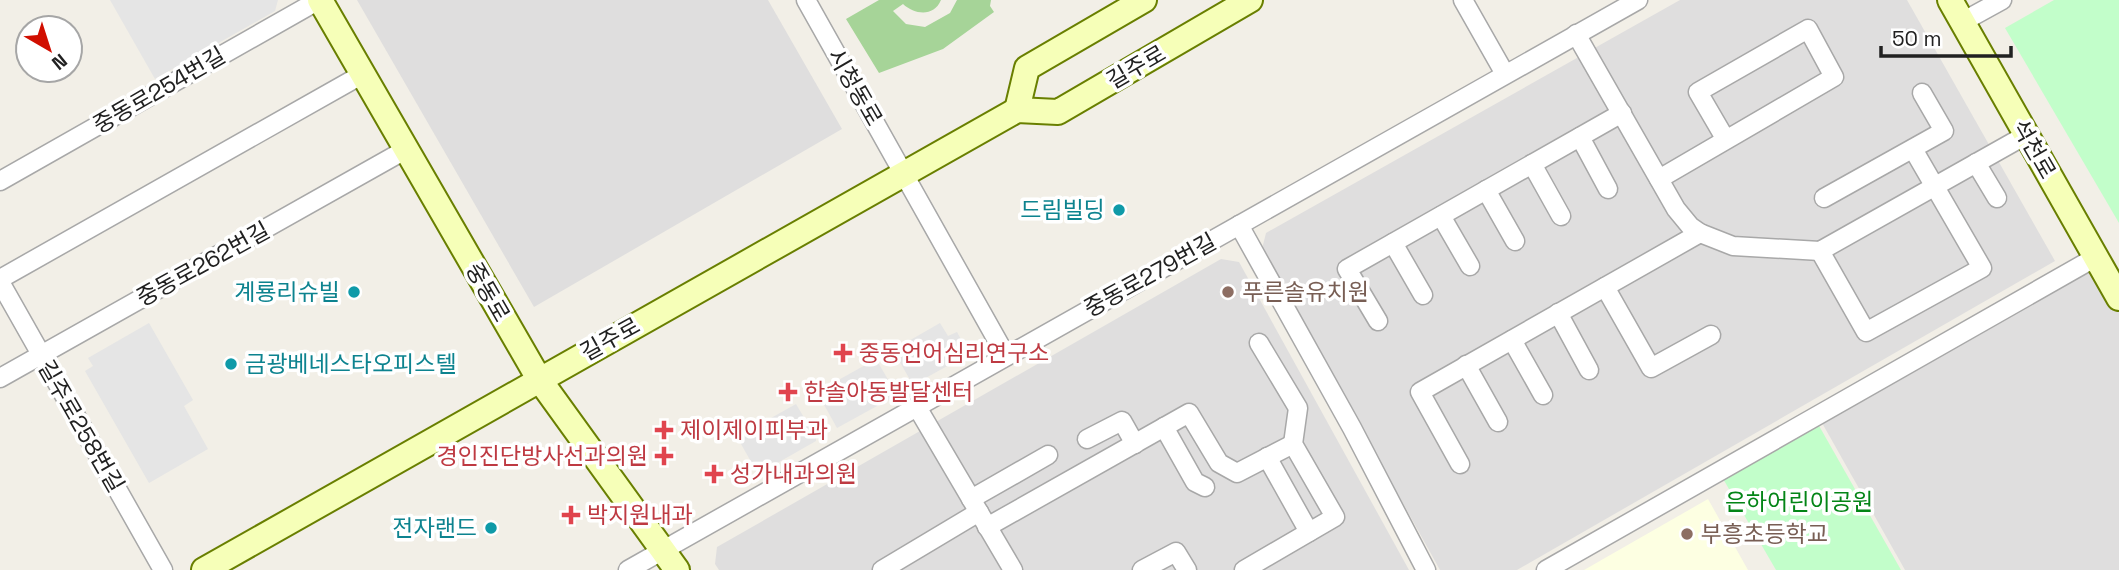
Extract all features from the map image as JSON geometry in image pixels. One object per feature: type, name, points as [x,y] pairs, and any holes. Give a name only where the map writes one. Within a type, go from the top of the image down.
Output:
[{"type":"street","name":"중동로","points":[[320,0],[539,379],[670,560]]},
{"type":"street","name":"중동로254번길","points":[[0,181],[320,0]]},
{"type":"street","name":"시청동로","points":[[806,0],[1006,356]]},
{"type":"street","points":[[1017,110],[1027,68],[1144,0]]},
{"type":"street","name":"길주로","points":[[204,570],[1017,110],[1058,112],[1250,0]]},
{"type":"street","points":[[1463,0],[1505,74]]},
{"type":"street","name":"중동로279번길","points":[[628,570],[670,560],[917,407],[1638,0]]},
{"type":"street","name":"석천로","points":[[1950,0],[2119,298]]},
{"type":"street","points":[[1962,22],[2002,0]]},
{"type":"street","points":[[1659,179],[1726,141],[1834,78],[1808,29],[1698,92],[1726,141]]},
{"type":"street","points":[[1576,34],[1676,209],[1690,226],[1700,233],[1733,246],[1821,251],[2026,135]]},
{"type":"street","points":[[0,281],[363,74]]},
{"type":"street","points":[[1824,198],[1944,131],[1922,93]]},
{"type":"street","points":[[1378,321],[1347,269],[1622,113]]},
{"type":"street","points":[[1580,137],[1608,189]]},
{"type":"street","points":[[1821,251],[1866,332],[1982,268],[1913,149]]},
{"type":"street","name":"중동로262번길","points":[[0,378],[405,150]]},
{"type":"street","points":[[1976,163],[1997,198]]},
{"type":"street","points":[[1532,164],[1561,216]]},
{"type":"street","points":[[1486,190],[1516,241]]},
{"type":"street","points":[[1441,216],[1470,266]]},
{"type":"street","points":[[1239,225],[1352,428],[1426,570]]},
{"type":"street","points":[[1460,464],[1420,392],[1700,233]]},
{"type":"street","points":[[1394,243],[1423,295]]},
{"type":"street","points":[[1546,570],[2095,257]]},
{"type":"street","name":"길주로258번길","points":[[0,281],[163,570]]},
{"type":"street","points":[[1605,287],[1651,368],[1711,335]]},
{"type":"street","points":[[1558,313],[1589,370]]},
{"type":"street","points":[[1512,340],[1543,396]]},
{"type":"street","points":[[1244,570],[1335,517],[1293,444],[1298,408],[1259,343]]},
{"type":"street","points":[[1466,365],[1498,422]]},
{"type":"street","points":[[917,407],[1013,570]]},
{"type":"street","points":[[882,570],[979,513],[1135,444],[1189,413],[1219,463],[1237,473],[1293,444]]},
{"type":"street","points":[[1087,439],[1122,421],[1135,444]]},
{"type":"street","points":[[1164,427],[1195,482],[1205,487]]},
{"type":"street","points":[[979,513],[1048,455]]},
{"type":"street","points":[[1267,457],[1309,532]]},
{"type":"street","points":[[1142,570],[1176,552],[1187,570]]},
{"type":"shaded area","points":[[110,0],[278,0],[275,11],[155,79]]},
{"type":"shaded area","points":[[357,0],[768,0],[842,129],[534,307]]},
{"type":"shaded area","points":[[1680,0],[1907,0],[2055,261],[1517,570],[1440,570],[1262,249],[1266,233]]},
{"type":"shaded area","points":[[2096,257],[2119,298],[2119,570],[1905,570],[1817,414]]},
{"type":"shaded area","points":[[1221,259],[1239,262],[1409,570],[719,570],[715,564],[717,547]]},
{"type":"shaded area","points":[[149,323],[193,400],[184,406],[208,449],[149,483],[85,371],[93,366],[88,358]]},
{"type":"shaded area","points":[[940,323],[948,336],[957,332],[969,354],[913,385],[893,350]]},
{"type":"shaded area","points":[[876,359],[897,395],[837,428],[817,392]]},
{"type":"shaded area","points":[[796,404],[816,441],[758,474],[737,437]]},
{"type":"shaded area","name":"부흥초등학교","points":[[1708,499],[1748,570],[1584,570]]},
{"type":"green space","points":[[879,0],[941,0],[938,6],[929,12],[918,12],[903,4],[893,11],[906,24],[925,27],[950,13],[957,0],[991,0],[990,6],[994,12],[943,49],[879,73],[846,19]]},
{"type":"green space","points":[[2054,0],[2119,0],[2119,223],[2005,28]]},
{"type":"green space","name":"은하어린이공원","points":[[1818,424],[1901,570],[1776,570],[1722,477]]},
{"type":"place","name":"드림빌딩","points":[[1119,210]]},
{"type":"place","name":"계룡리슈빌","points":[[354,292]]},
{"type":"place","name":"푸른솔유치원","points":[[1228,292]]},
{"type":"place","name":"중동언어심리연구소","points":[[843,353]]},
{"type":"place","name":"금광베네스타오피스텔","points":[[231,364]]},
{"type":"place","name":"한솔아동발달센터","points":[[788,392]]},
{"type":"place","name":"제이제이피부과","points":[[664,430]]},
{"type":"place","name":"경인진단방사선과의원","points":[[664,456]]},
{"type":"place","name":"성가내과의원","points":[[714,474]]},
{"type":"place","name":"박지원내과","points":[[571,515]]},
{"type":"place","name":"전자랜드","points":[[491,528]]},
{"type":"place","name":"부흥초등학교","points":[[1687,534]]}]
